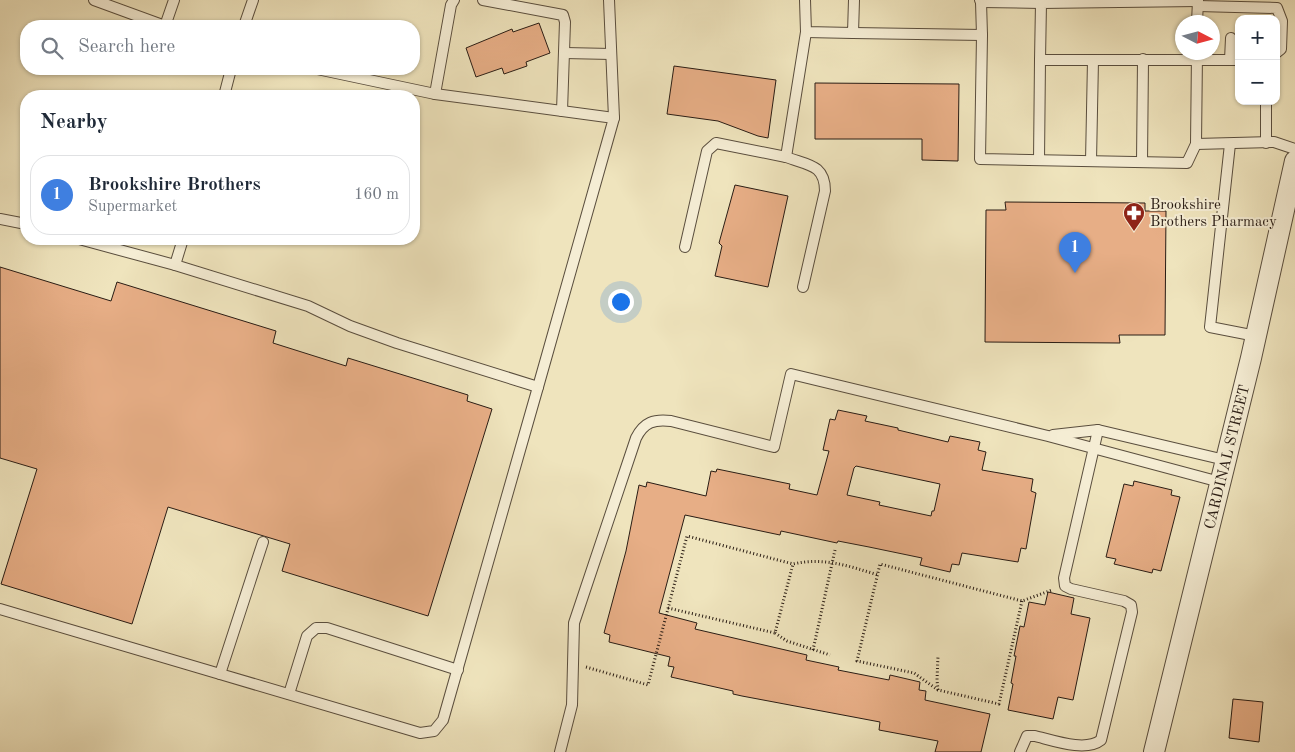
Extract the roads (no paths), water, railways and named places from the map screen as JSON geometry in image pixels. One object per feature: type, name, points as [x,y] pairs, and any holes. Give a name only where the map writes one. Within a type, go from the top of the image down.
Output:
[{"type":"street","name":"CARDINAL STREET","points":[[1154,752],[1256,336],[1295,163]]},
{"type":"lane","points":[[94,0],[149,20]]},
{"type":"lane","points":[[167,20],[174,0]]},
{"type":"lane","points":[[246,20],[253,0]]},
{"type":"lane","points":[[434,94],[451,5],[454,0]]},
{"type":"lane","points":[[483,0],[563,14],[565,22],[565,53],[562,111]]},
{"type":"lane","points":[[0,609],[420,733],[434,731],[443,720],[458,670],[614,118],[609,0]]},
{"type":"lane","points":[[786,157],[806,32],[805,0]]},
{"type":"lane","points":[[853,33],[854,0]]},
{"type":"lane","points":[[1197,60],[1196,144],[1187,164],[980,159],[981,1],[1198,3],[1232,12],[1253,12],[1277,8],[1280,15]]},
{"type":"lane","points":[[1039,160],[1041,3]]},
{"type":"lane","points":[[1280,16],[1282,21],[1280,51]]},
{"type":"lane","points":[[806,32],[982,35]]},
{"type":"lane","points":[[1220,58],[1235,60],[1231,38]]},
{"type":"lane","points":[[565,53],[611,54]]},
{"type":"lane","points":[[1040,60],[1143,60],[1175,58]]},
{"type":"lane","points":[[1090,161],[1093,60]]},
{"type":"lane","points":[[1142,162],[1143,60]]},
{"type":"lane","points":[[226,90],[229,75]]},
{"type":"lane","points":[[363,75],[419,90]]},
{"type":"lane","points":[[420,90],[434,94],[614,118]]},
{"type":"lane","points":[[1266,105],[1266,143]]},
{"type":"lane","points":[[1196,144],[1274,142],[1295,149]]},
{"type":"lane","points":[[685,247],[707,151],[716,143],[786,157],[818,169],[825,178],[825,191],[803,286]]},
{"type":"lane","points":[[1230,144],[1210,327],[1256,336]]},
{"type":"lane","points":[[0,219],[20,223]]},
{"type":"lane","points":[[102,245],[175,265],[308,306],[350,326],[396,343],[538,386]]},
{"type":"lane","points":[[175,265],[181,245]]},
{"type":"lane","points":[[560,752],[572,705],[574,623],[636,438],[640,429],[659,419],[671,420],[774,447],[791,374],[1048,436],[1220,482]]},
{"type":"lane","points":[[1048,436],[1098,430],[1226,460]]},
{"type":"lane","points":[[1020,752],[1027,736],[1035,736],[1086,749],[1094,748],[1101,740],[1132,612],[1131,605],[1124,601],[1065,586],[1064,578],[1098,430]]},
{"type":"lane","points":[[220,674],[263,542]]},
{"type":"lane","points":[[289,694],[307,636],[316,628],[327,628],[458,670]]},
{"type":"place","name":"Brookshire Brothers Pharmacy","points":[[1134,232]]},
{"type":"place","name":"Brookshire Brothers","points":[[1075,273]]}]
